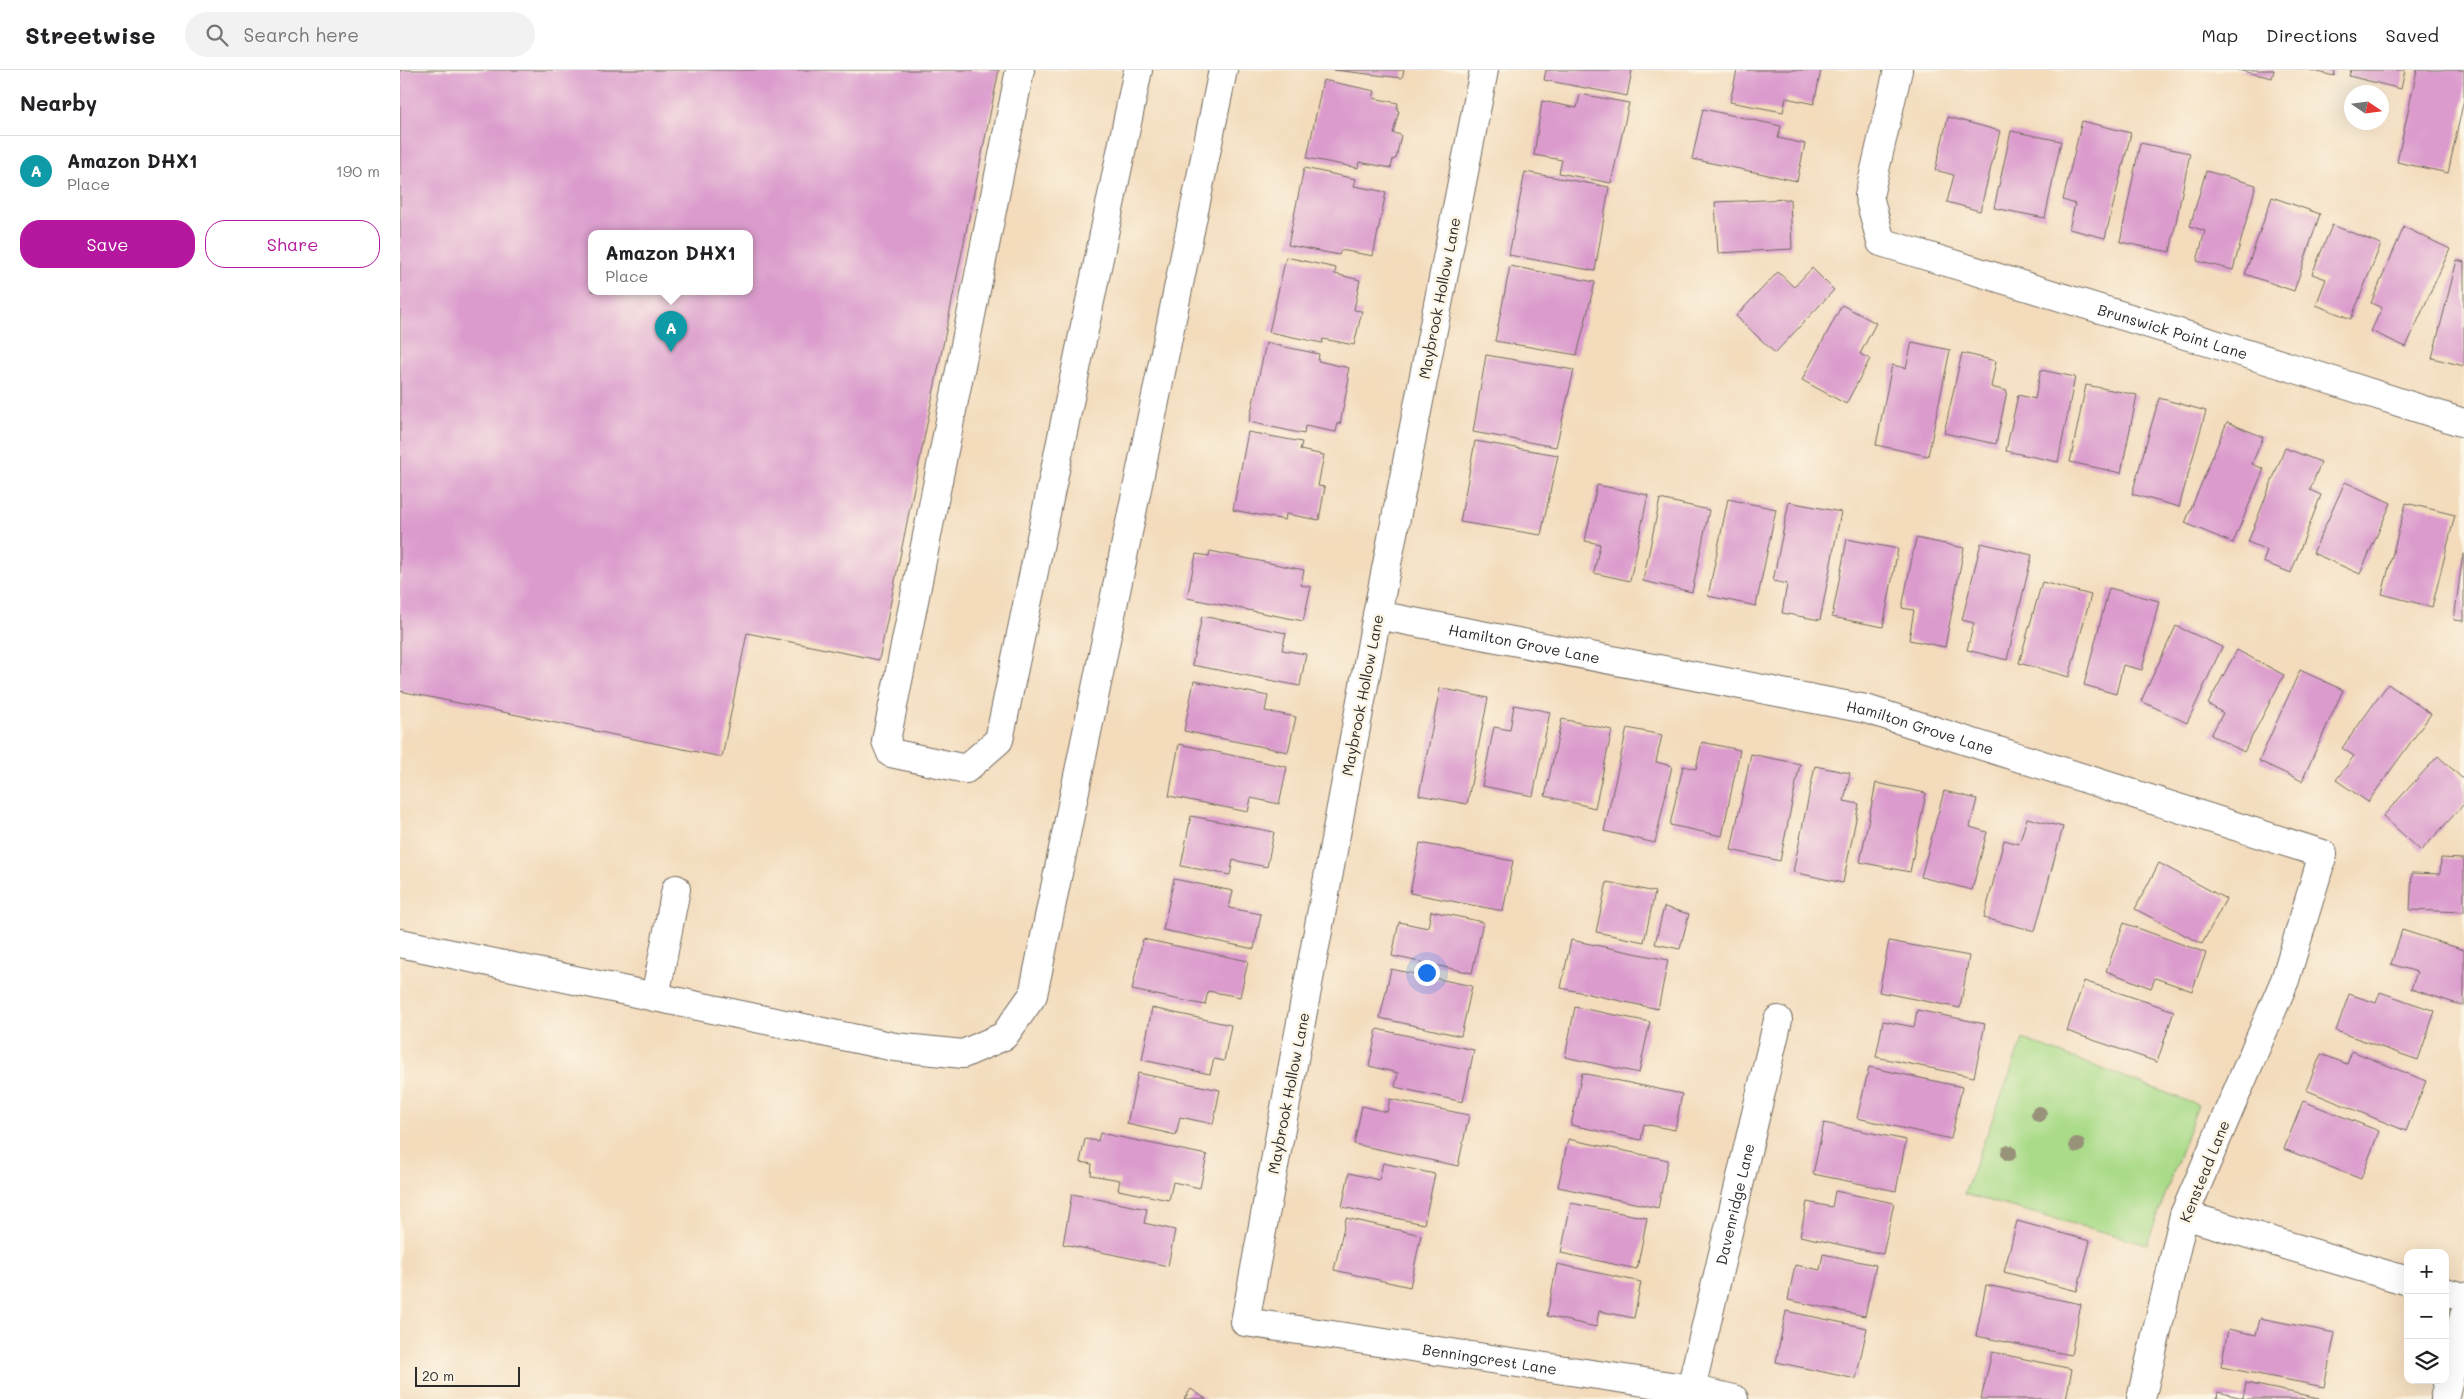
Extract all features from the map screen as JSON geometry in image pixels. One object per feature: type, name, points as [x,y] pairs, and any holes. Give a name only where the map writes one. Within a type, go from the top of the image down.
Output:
[{"type":"street","points":[[1020,70],[886,741],[891,753],[966,770],[999,740],[1138,70]]},
{"type":"street","points":[[400,943],[895,1047],[963,1054],[1004,1036],[1033,995],[1223,70]]},
{"type":"street","name":"Maybrook Hollow Lane","points":[[1245,1322],[1377,615],[1484,70]]},
{"type":"street","name":"Brunswick Point Lane","points":[[1898,70],[1869,196],[1881,242],[2280,364],[2464,423]]},
{"type":"street","name":"Hamilton Grove Lane","points":[[1377,615],[1866,709],[2323,854],[2285,980]]},
{"type":"street","points":[[655,997],[676,889]]},
{"type":"street","name":"Kenstead Lane","points":[[2141,1399],[2184,1215],[2285,980]]},
{"type":"street","name":"Davenridge Lane","points":[[1691,1389],[1778,1020]]},
{"type":"street","points":[[2184,1215],[2404,1280]]},
{"type":"street","points":[[2449,1293],[2464,1297]]},
{"type":"street","points":[[2444,1399],[2464,1316]]},
{"type":"street","name":"Benningcrest Lane","points":[[1245,1322],[1691,1389],[1734,1399]]},
{"type":"green space","points":[[2023,1039],[2198,1105],[2147,1244],[1964,1194]]},
{"type":"building","points":[[400,70],[999,70],[879,660],[747,633],[722,757],[400,691]]},
{"type":"building","points":[[1334,70],[1404,70],[1402,78]]},
{"type":"building","points":[[1546,70],[1632,70],[1627,96],[1544,80]]},
{"type":"building","points":[[1737,70],[1821,70],[1814,104],[1786,98],[1783,112],[1730,102]]},
{"type":"building","points":[[2238,70],[2274,70],[2272,78]]},
{"type":"building","points":[[2310,70],[2335,70],[2334,76]]},
{"type":"building","points":[[2351,70],[2405,70],[2401,89],[2349,76]]},
{"type":"building","points":[[2417,70],[2464,70],[2464,99],[2448,173],[2397,162]]},
{"type":"building","points":[[1323,80],[1375,91],[1373,98],[1398,103],[1397,110],[1399,111],[1393,133],[1401,135],[1396,159],[1393,159],[1391,168],[1359,162],[1358,168],[1307,158]]},
{"type":"building","points":[[1580,94],[1629,103],[1611,183],[1559,173],[1562,160],[1534,155],[1542,101],[1577,108]]},
{"type":"building","points":[[1703,109],[1781,126],[1778,138],[1805,144],[1797,181],[1692,159]]},
{"type":"building","points":[[1948,117],[2000,131],[1980,211],[1947,202],[1954,175],[1935,170]]},
{"type":"building","points":[[2082,121],[2131,133],[2105,238],[2069,229],[2075,204],[2063,200]]},
{"type":"building","points":[[2011,131],[2061,141],[2045,218],[1994,208]]},
{"type":"building","points":[[2140,143],[2190,153],[2170,252],[2120,242]]},
{"type":"building","points":[[1304,168],[1356,179],[1354,186],[1386,192],[1373,256],[1341,250],[1339,255],[1288,245]]},
{"type":"building","points":[[2206,171],[2256,185],[2233,270],[2197,261],[2205,231],[2190,226]]},
{"type":"building","points":[[1525,172],[1609,187],[1595,271],[1509,255]]},
{"type":"building","points":[[2272,197],[2320,214],[2294,291],[2245,274]]},
{"type":"building","points":[[1790,199],[1792,249],[1718,253],[1715,202]]},
{"type":"building","points":[[2332,225],[2381,244],[2351,319],[2316,305],[2326,279],[2312,274]]},
{"type":"building","points":[[2404,227],[2450,249],[2406,347],[2371,331],[2382,308],[2371,303]]},
{"type":"building","points":[[1286,257],[1336,268],[1335,274],[1360,280],[1354,310],[1362,311],[1354,345],[1323,339],[1322,343],[1269,332]]},
{"type":"building","points":[[2457,260],[2464,262],[2464,366],[2432,358]]},
{"type":"building","points":[[1510,266],[1595,282],[1577,355],[1495,341]]},
{"type":"building","points":[[1812,268],[1834,290],[1775,353],[1736,316],[1778,272],[1794,287]]},
{"type":"building","points":[[1842,305],[1876,323],[1860,354],[1870,359],[1846,404],[1802,380]]},
{"type":"building","points":[[1912,342],[1950,350],[1928,456],[1876,445],[1892,365],[1906,368]]},
{"type":"building","points":[[1266,343],[1319,354],[1318,361],[1349,368],[1347,377],[1349,378],[1340,424],[1338,423],[1336,432],[1305,426],[1304,434],[1249,422]]},
{"type":"building","points":[[1962,353],[1996,361],[1991,387],[2007,391],[1996,444],[1944,433]]},
{"type":"building","points":[[1486,355],[1574,370],[1556,447],[1473,432]]},
{"type":"building","points":[[2041,370],[2075,377],[2058,462],[2006,451],[2018,395],[2035,399]]},
{"type":"building","points":[[2086,385],[2137,395],[2121,473],[2070,462]]},
{"type":"building","points":[[2159,398],[2206,411],[2179,507],[2132,494]]},
{"type":"building","points":[[2227,422],[2263,437],[2252,464],[2264,469],[2233,543],[2185,523]]},
{"type":"building","points":[[1248,432],[1302,442],[1300,450],[1324,455],[1318,486],[1325,487],[1319,520],[1286,514],[1285,520],[1233,510]]},
{"type":"building","points":[[1475,441],[1558,455],[1541,535],[1460,522]]},
{"type":"building","points":[[2285,448],[2321,462],[2310,490],[2321,495],[2291,573],[2263,562],[2267,550],[2248,542]]},
{"type":"building","points":[[2345,482],[2391,503],[2360,574],[2313,553]]},
{"type":"building","points":[[1597,485],[1648,495],[1630,581],[1594,573],[1600,544],[1585,541]]},
{"type":"building","points":[[1660,499],[1709,510],[1692,592],[1643,581]]},
{"type":"building","points":[[1728,499],[1776,509],[1756,606],[1708,596]]},
{"type":"building","points":[[1789,502],[1841,512],[1820,620],[1782,613],[1787,584],[1773,581]]},
{"type":"building","points":[[2406,503],[2455,515],[2432,607],[2382,594]]},
{"type":"building","points":[[1916,538],[1964,548],[1945,647],[1909,640],[1914,610],[1902,608]]},
{"type":"building","points":[[1847,539],[1898,549],[1883,627],[1832,617]]},
{"type":"building","points":[[1981,543],[2032,555],[2007,660],[1967,650],[1974,623],[1962,620]]},
{"type":"building","points":[[1210,551],[1304,570],[1301,585],[1311,587],[1303,621],[1187,598],[1196,554],[1209,556]]},
{"type":"building","points":[[2464,554],[2464,621],[2454,620]]},
{"type":"building","points":[[2042,582],[2091,595],[2069,677],[2019,663]]},
{"type":"building","points":[[2109,588],[2159,601],[2142,670],[2123,665],[2116,694],[2084,685]]},
{"type":"building","points":[[1202,616],[1286,633],[1282,650],[1306,654],[1300,686],[1192,665]]},
{"type":"building","points":[[2176,626],[2222,647],[2187,723],[2141,701]]},
{"type":"building","points":[[2237,650],[2284,675],[2244,752],[2211,735],[2223,713],[2208,704]]},
{"type":"building","points":[[2300,670],[2343,690],[2302,781],[2259,761]]},
{"type":"building","points":[[1194,681],[1268,696],[1265,711],[1296,717],[1288,752],[1184,731]]},
{"type":"building","points":[[2388,684],[2431,714],[2368,802],[2336,780],[2354,756],[2342,748]]},
{"type":"building","points":[[1440,688],[1488,698],[1467,804],[1419,795]]},
{"type":"building","points":[[1514,705],[1550,712],[1533,796],[1482,786],[1494,727],[1510,730]]},
{"type":"building","points":[[1562,719],[1612,730],[1595,808],[1545,796]]},
{"type":"building","points":[[1627,728],[1662,735],[1656,762],[1672,766],[1655,843],[1604,831]]},
{"type":"building","points":[[1702,742],[1740,750],[1722,836],[1670,825],[1683,766],[1696,769]]},
{"type":"building","points":[[1179,744],[1287,767],[1279,804],[1251,798],[1248,812],[1169,796]]},
{"type":"building","points":[[1751,754],[1800,764],[1780,861],[1731,850]]},
{"type":"building","points":[[2438,756],[2464,780],[2464,804],[2421,851],[2383,816]]},
{"type":"building","points":[[1815,766],[1850,773],[1844,801],[1859,804],[1843,883],[1793,872]]},
{"type":"building","points":[[1876,783],[1926,793],[1910,872],[1860,862]]},
{"type":"building","points":[[1944,791],[1977,799],[1970,827],[1987,832],[1972,890],[1921,877]]},
{"type":"building","points":[[1191,816],[1274,832],[1267,867],[1233,860],[1230,875],[1181,866]]},
{"type":"building","points":[[2027,818],[2063,827],[2035,931],[1984,918],[2004,840],[2019,844]]},
{"type":"building","points":[[1420,843],[1513,861],[1503,911],[1410,893]]},
{"type":"building","points":[[2441,858],[2464,859],[2464,912],[2410,910],[2412,873],[2440,874]]},
{"type":"building","points":[[2159,863],[2226,899],[2202,944],[2135,909]]},
{"type":"building","points":[[1174,879],[1233,891],[1229,908],[1261,914],[1254,949],[1163,930]]},
{"type":"building","points":[[1607,882],[1655,892],[1644,942],[1596,932]]},
{"type":"building","points":[[1664,907],[1689,914],[1680,949],[1655,944]]},
{"type":"building","points":[[1431,911],[1483,922],[1472,973],[1392,956],[1399,922],[1428,928]]},
{"type":"building","points":[[2124,923],[2206,953],[2192,991],[2155,978],[2151,988],[2106,971]]},
{"type":"building","points":[[2402,930],[2464,950],[2464,1006],[2411,989],[2417,972],[2391,964]]},
{"type":"building","points":[[1143,939],[1248,961],[1240,997],[1208,991],[1205,1005],[1132,990]]},
{"type":"building","points":[[1571,940],[1668,960],[1658,1009],[1561,988]]},
{"type":"building","points":[[1889,941],[1969,956],[1960,1008],[1879,992]]},
{"type":"building","points":[[1391,969],[1472,986],[1461,1036],[1380,1018]]},
{"type":"building","points":[[2084,981],[2174,1011],[2157,1062],[2067,1031]]},
{"type":"building","points":[[2380,992],[2435,1011],[2418,1060],[2336,1031],[2349,994],[2376,1003]]},
{"type":"building","points":[[1575,1007],[1650,1022],[1639,1073],[1565,1057]]},
{"type":"building","points":[[1152,1008],[1231,1025],[1224,1061],[1214,1059],[1210,1074],[1142,1060]]},
{"type":"building","points":[[1917,1010],[1985,1024],[1974,1077],[1876,1057],[1883,1021],[1914,1027]]},
{"type":"building","points":[[1377,1029],[1474,1050],[1463,1102],[1395,1087],[1398,1073],[1369,1066]]},
{"type":"building","points":[[2352,1051],[2426,1081],[2406,1131],[2306,1090],[2321,1054],[2347,1064]]},
{"type":"building","points":[[1869,1067],[1962,1087],[1951,1139],[1857,1118]]},
{"type":"building","points":[[1138,1073],[1220,1090],[1213,1124],[1180,1117],[1176,1135],[1127,1124]]},
{"type":"building","points":[[1582,1073],[1682,1094],[1675,1130],[1644,1124],[1641,1140],[1571,1125]]},
{"type":"building","points":[[1390,1099],[1469,1115],[1458,1166],[1354,1144],[1362,1106],[1387,1112]]},
{"type":"building","points":[[2303,1101],[2379,1131],[2361,1179],[2284,1149]]},
{"type":"building","points":[[1824,1123],[1906,1140],[1896,1191],[1813,1174]]},
{"type":"building","points":[[1100,1133],[1207,1155],[1200,1188],[1173,1182],[1169,1200],[1118,1190],[1120,1180],[1091,1175],[1092,1164],[1080,1162],[1085,1139],[1098,1141]]},
{"type":"building","points":[[1568,1139],[1668,1160],[1658,1208],[1558,1187]]},
{"type":"building","points":[[1383,1163],[1435,1174],[1424,1224],[1342,1207],[1349,1173],[1379,1180]]},
{"type":"building","points":[[1835,1191],[1894,1203],[1883,1254],[1800,1236],[1807,1202],[1832,1207]]},
{"type":"building","points":[[1072,1194],[1147,1209],[1144,1223],[1175,1230],[1168,1266],[1063,1244]]},
{"type":"building","points":[[1571,1203],[1647,1218],[1637,1269],[1561,1253]]},
{"type":"building","points":[[1346,1218],[1421,1235],[1410,1287],[1334,1270]]},
{"type":"building","points":[[2017,1221],[2090,1241],[2077,1291],[2004,1272]]},
{"type":"building","points":[[1823,1254],[1876,1265],[1865,1316],[1788,1300],[1795,1265],[1820,1270]]},
{"type":"building","points":[[1557,1264],[1641,1282],[1634,1318],[1599,1311],[1596,1327],[1547,1316]]},
{"type":"building","points":[[1986,1285],[2081,1304],[2071,1355],[1976,1336]]},
{"type":"building","points":[[1786,1311],[1867,1328],[1856,1379],[1776,1362]]},
{"type":"building","points":[[2260,1318],[2335,1333],[2324,1387],[2221,1367],[2228,1329],[2256,1335]]},
{"type":"building","points":[[1992,1352],[2072,1369],[2066,1399],[1981,1399]]},
{"type":"building","points":[[2246,1383],[2319,1399],[2217,1399],[2218,1392],[2243,1398]]},
{"type":"building","points":[[1191,1389],[1206,1399],[1184,1399]]},
{"type":"place","name":"Amazon DHX1","points":[[671,352]]}]
